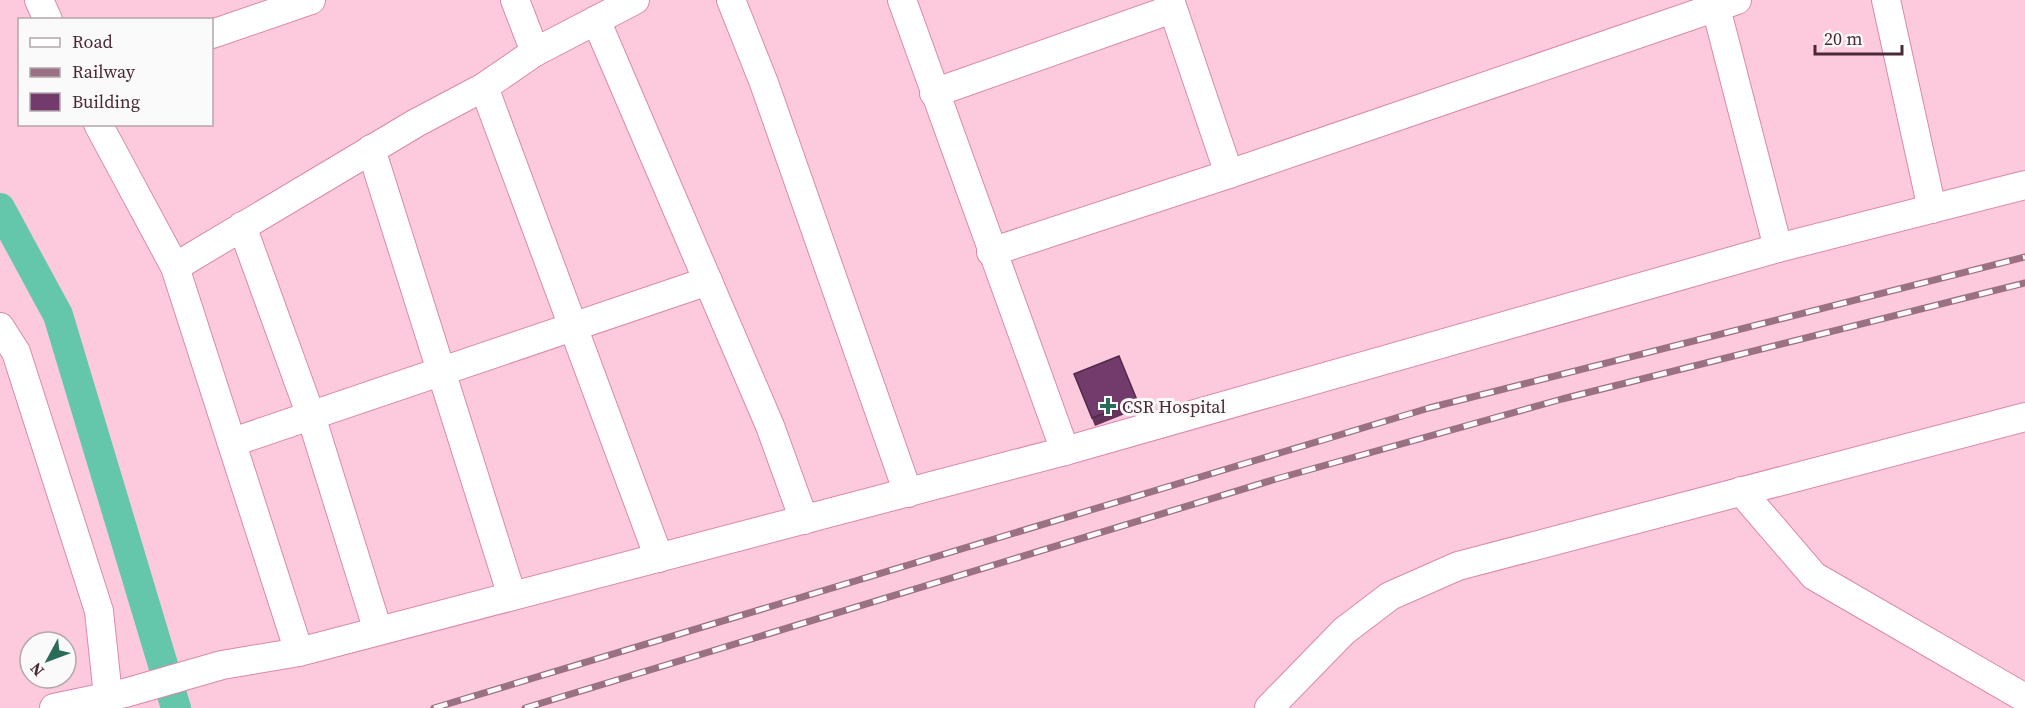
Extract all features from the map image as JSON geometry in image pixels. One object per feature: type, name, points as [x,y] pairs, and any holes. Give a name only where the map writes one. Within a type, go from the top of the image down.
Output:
[{"type":"street","points":[[39,0],[47,18]]},
{"type":"street","points":[[213,34],[311,0]]},
{"type":"street","points":[[515,0],[535,52]]},
{"type":"street","points":[[175,267],[371,149],[484,87],[535,52],[635,0]]},
{"type":"street","points":[[731,0],[764,83],[908,493]]},
{"type":"street","points":[[902,0],[1065,452]]},
{"type":"street","points":[[1887,0],[1932,209]]},
{"type":"street","points":[[991,252],[1229,174],[1722,2],[1778,248]]},
{"type":"street","points":[[934,93],[1171,5],[1229,174]]},
{"type":"street","points":[[596,20],[770,426],[804,520]]},
{"type":"street","points":[[484,87],[658,558]]},
{"type":"street","points":[[99,126],[175,267],[299,652]]},
{"type":"street","points":[[371,149],[512,596]]},
{"type":"street","points":[[54,708],[116,694],[222,665],[299,652],[1065,452],[1778,248],[2025,185]]},
{"type":"street","points":[[242,226],[311,416],[378,631]]},
{"type":"street","points":[[232,442],[572,329],[708,281]]},
{"type":"street","points":[[0,327],[16,352],[99,611],[116,694]]},
{"type":"street","points":[[1269,708],[1344,631],[1390,596],[1458,566],[2025,417]]},
{"type":"street","points":[[1741,491],[1814,576],[2025,698]]},
{"type":"building","points":[[1119,356],[1137,400],[1092,418],[1074,374]]},
{"type":"waterway","points":[[0,208],[58,315],[176,708]]},
{"type":"railway","points":[[434,708],[1429,408],[2025,257]]},
{"type":"railway","points":[[525,708],[1276,479],[1562,399],[2025,283]]},
{"type":"place","name":"CSR Hospital","points":[[1108,406]]}]
